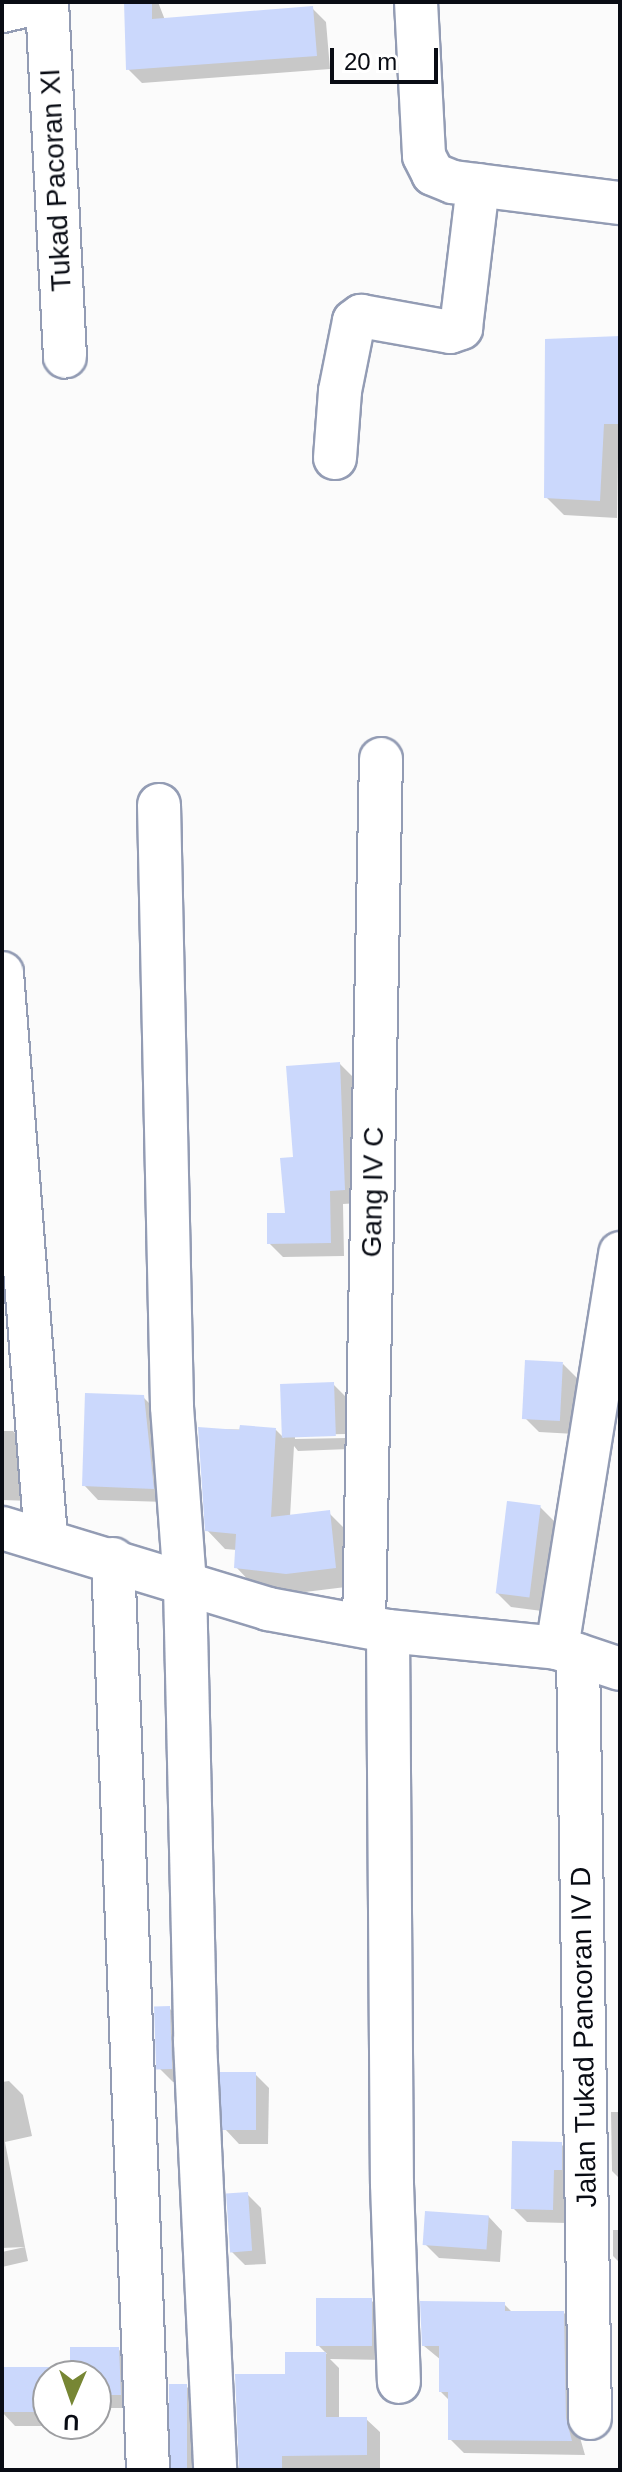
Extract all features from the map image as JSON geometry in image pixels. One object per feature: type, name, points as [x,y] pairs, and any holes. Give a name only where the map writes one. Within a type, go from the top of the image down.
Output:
[{"type":"street","points":[[2,11],[44,2]]},
{"type":"street","name":"Tukad Pacoran XI","points":[[44,2],[65,357]]},
{"type":"street","points":[[416,2],[427,167],[453,182],[620,203]]},
{"type":"street","points":[[335,458],[340,391],[354,321],[361,316],[450,332],[461,328],[478,185]]},
{"type":"street","name":"Gang IV C","points":[[381,759],[376,1628],[399,2382]]},
{"type":"street","points":[[159,805],[172,1407],[185,1585],[195,2041],[215,2470]]},
{"type":"street","points":[[2,973],[46,1538]]},
{"type":"street","name":"Jalan Tukad Pancoran IV D","points":[[590,2418],[568,1651],[620,1253]]},
{"type":"street","points":[[2,1528],[46,1538],[185,1585],[268,1609],[376,1628],[568,1651],[620,1669]]},
{"type":"street","points":[[113,1559],[148,2470]]},
{"type":"building","points":[[124,2],[152,2],[152,19],[313,6],[317,56],[126,70]]},
{"type":"building","points":[[620,336],[620,424],[604,424],[600,501],[544,498],[545,339]]},
{"type":"building","points":[[340,1062],[345,1190],[330,1191],[331,1243],[267,1244],[267,1213],[285,1213],[280,1158],[293,1157],[286,1066]]},
{"type":"building","points":[[525,1360],[563,1362],[560,1421],[522,1419]]},
{"type":"building","points":[[334,1382],[336,1436],[282,1438],[280,1384]]},
{"type":"building","points":[[85,1393],[144,1395],[154,1489],[82,1486]]},
{"type":"building","points":[[240,1425],[276,1428],[271,1517],[330,1510],[336,1568],[286,1574],[234,1568],[236,1534],[205,1531],[198,1427],[239,1430]]},
{"type":"building","points":[[507,1501],[541,1505],[529,1597],[496,1593]]},
{"type":"building","points":[[170,2006],[172,2069],[156,2070],[154,2007]]},
{"type":"building","points":[[220,2072],[256,2072],[256,2130],[220,2130]]},
{"type":"building","points":[[512,2141],[562,2142],[562,2170],[554,2170],[553,2210],[511,2209]]},
{"type":"building","points":[[248,2192],[252,2251],[230,2252],[226,2194]]},
{"type":"building","points":[[425,2211],[489,2215],[486,2249],[423,2245]]},
{"type":"building","points":[[316,2298],[372,2298],[372,2346],[316,2346]]},
{"type":"building","points":[[420,2301],[505,2302],[505,2311],[564,2311],[566,2418],[572,2441],[448,2440],[448,2392],[439,2392],[439,2346],[422,2346]]},
{"type":"building","points":[[70,2347],[119,2347],[121,2395],[112,2395],[112,2360],[70,2360]]},
{"type":"building","points":[[285,2352],[326,2352],[326,2417],[367,2417],[367,2455],[282,2456],[282,2470],[239,2470],[235,2374],[285,2374]]},
{"type":"building","points":[[2,2367],[32,2367],[32,2412],[2,2412]]},
{"type":"building","points":[[169,2384],[187,2384],[187,2470],[169,2470]]}]
